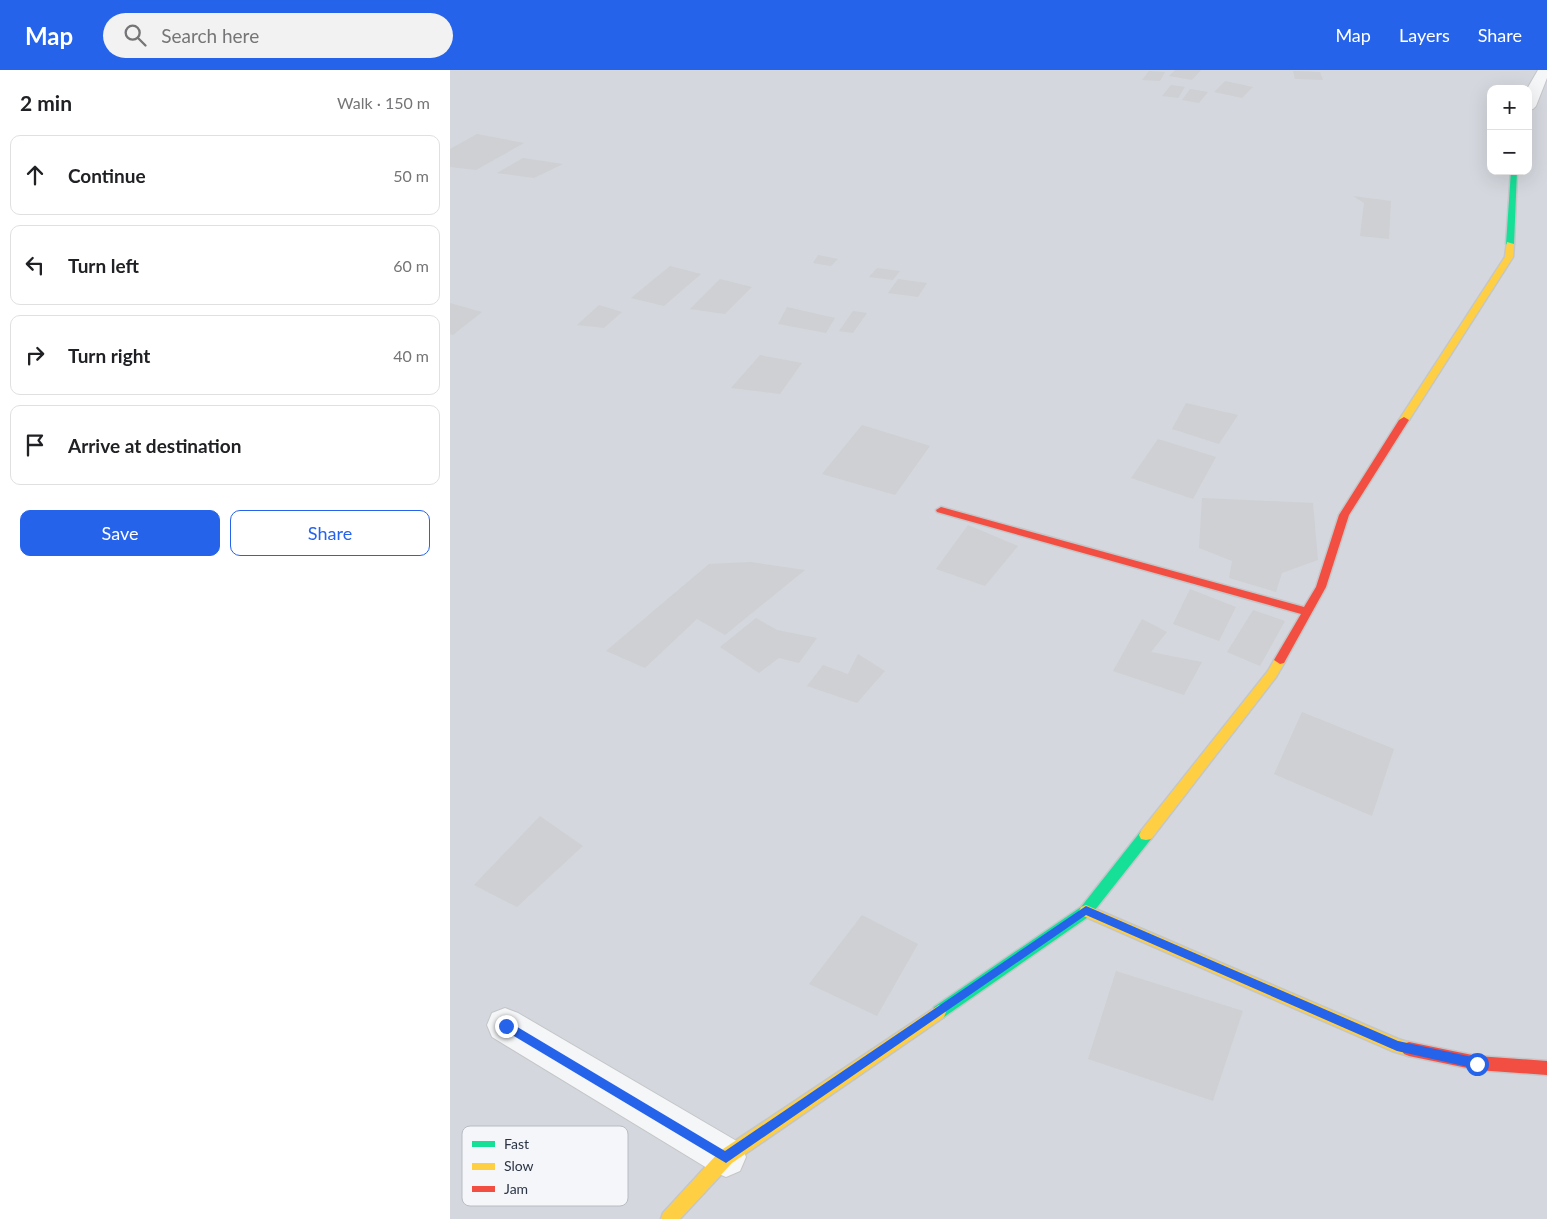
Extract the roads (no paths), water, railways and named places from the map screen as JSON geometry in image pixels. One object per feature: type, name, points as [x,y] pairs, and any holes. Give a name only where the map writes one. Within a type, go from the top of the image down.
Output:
[{"type":"street","points":[[1532,95],[1537,82],[1545,70]]},
{"type":"street","points":[[669,1219],[726,1157],[1086,910],[1272,674],[1321,587],[1344,515],[1424,387],[1509,257],[1514,175]]},
{"type":"street","points":[[941,510],[1308,612]]},
{"type":"street","points":[[1086,910],[1397,1046],[1477,1064],[1547,1068]]},
{"type":"street","points":[[506,1026],[726,1157]]}]
